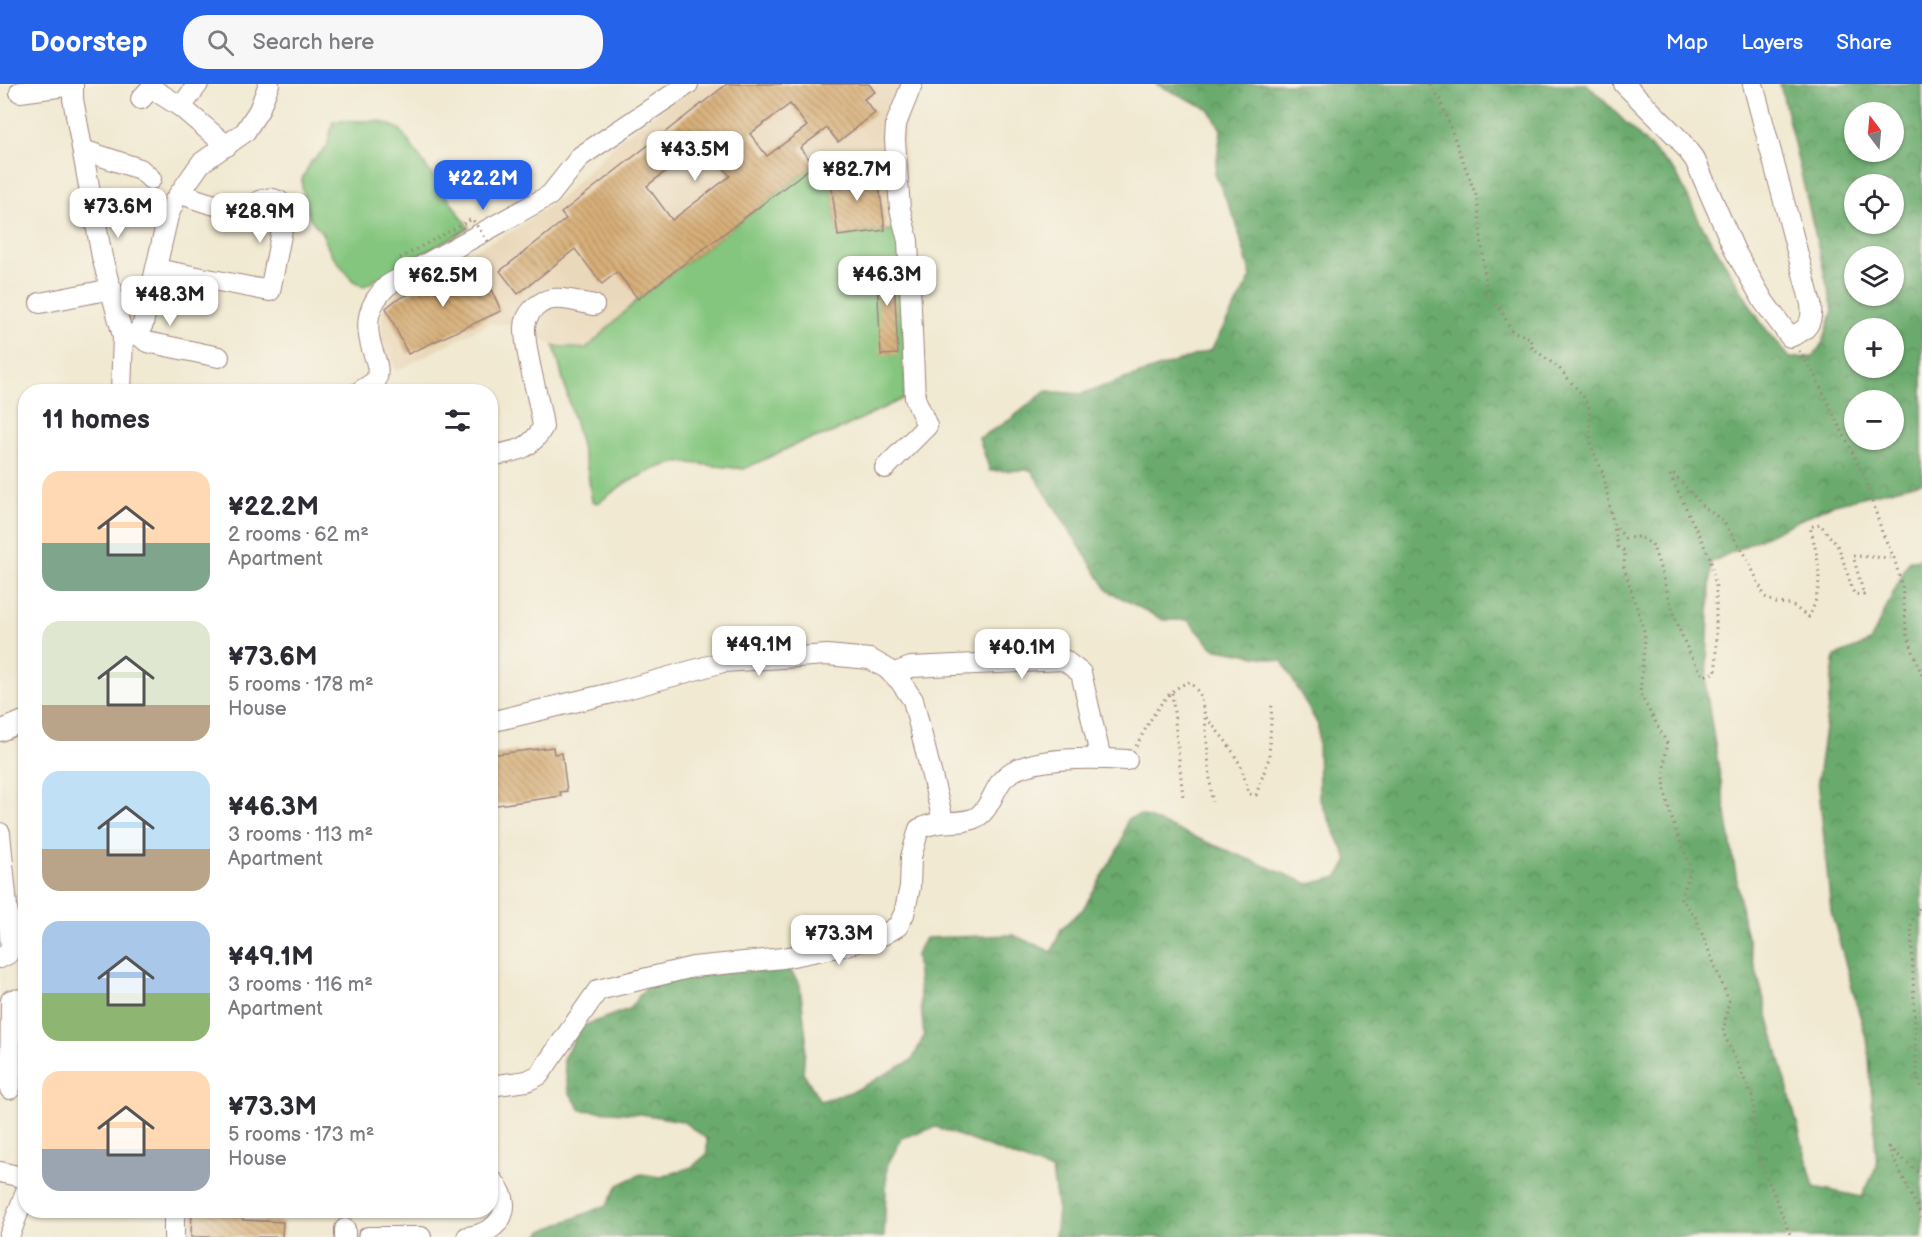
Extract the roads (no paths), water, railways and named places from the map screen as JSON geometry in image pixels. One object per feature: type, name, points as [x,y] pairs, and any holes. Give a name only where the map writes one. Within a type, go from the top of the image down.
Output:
[{"type":"street","points":[[20,92],[73,84],[73,99],[102,256],[130,335],[122,384]]},
{"type":"street","points":[[181,107],[198,84]]},
{"type":"street","points":[[130,335],[143,324],[168,216],[180,193],[201,163],[245,132],[259,110],[269,84]]},
{"type":"street","points":[[371,384],[376,381],[379,371],[368,324],[374,299],[388,285],[550,195],[581,156],[688,84]]},
{"type":"street","points":[[885,468],[927,426],[915,398],[909,241],[900,209],[895,140],[896,124],[912,84]]},
{"type":"street","points":[[1624,84],[1679,139],[1695,160],[1735,250],[1764,302],[1790,337],[1803,332],[1809,325],[1812,317],[1811,304],[1753,84]]},
{"type":"street","points":[[141,99],[151,88],[181,107],[227,146]]},
{"type":"street","points":[[82,150],[140,169],[151,179]]},
{"type":"street","points":[[156,269],[270,291],[284,220],[279,201],[272,197],[238,208],[198,201],[180,193]]},
{"type":"street","points":[[40,303],[112,289]]},
{"type":"street","points":[[498,454],[522,449],[536,440],[543,427],[525,329],[530,313],[540,302],[554,299],[568,298],[594,305]]},
{"type":"street","points":[[130,335],[147,342],[219,357]]},
{"type":"street","points":[[498,720],[612,693],[723,662],[827,655],[870,658],[892,674],[913,700],[944,820]]},
{"type":"street","points":[[892,674],[911,668],[1064,660],[1081,673],[1101,759]]},
{"type":"street","points":[[0,731],[18,723]]},
{"type":"street","points":[[498,1085],[526,1082],[539,1075],[598,990],[693,967],[783,958],[883,935],[898,926],[904,914],[910,887],[911,858],[919,829],[944,820],[976,818],[985,811],[1003,779],[1024,766],[1101,759],[1127,760]]},
{"type":"street","points":[[0,833],[3,849],[1,859],[17,904],[11,947],[8,954],[0,958]]},
{"type":"street","points":[[12,1089],[11,1000],[18,1000]]},
{"type":"street","points":[[0,1172],[18,1185]]},
{"type":"street","points":[[467,1237],[485,1233],[497,1225],[503,1214],[504,1202],[498,1187]]},
{"type":"street","points":[[9,1237],[18,1211]]},
{"type":"street","points":[[174,1218],[174,1237]]},
{"type":"street","points":[[368,1237],[421,1237]]}]
